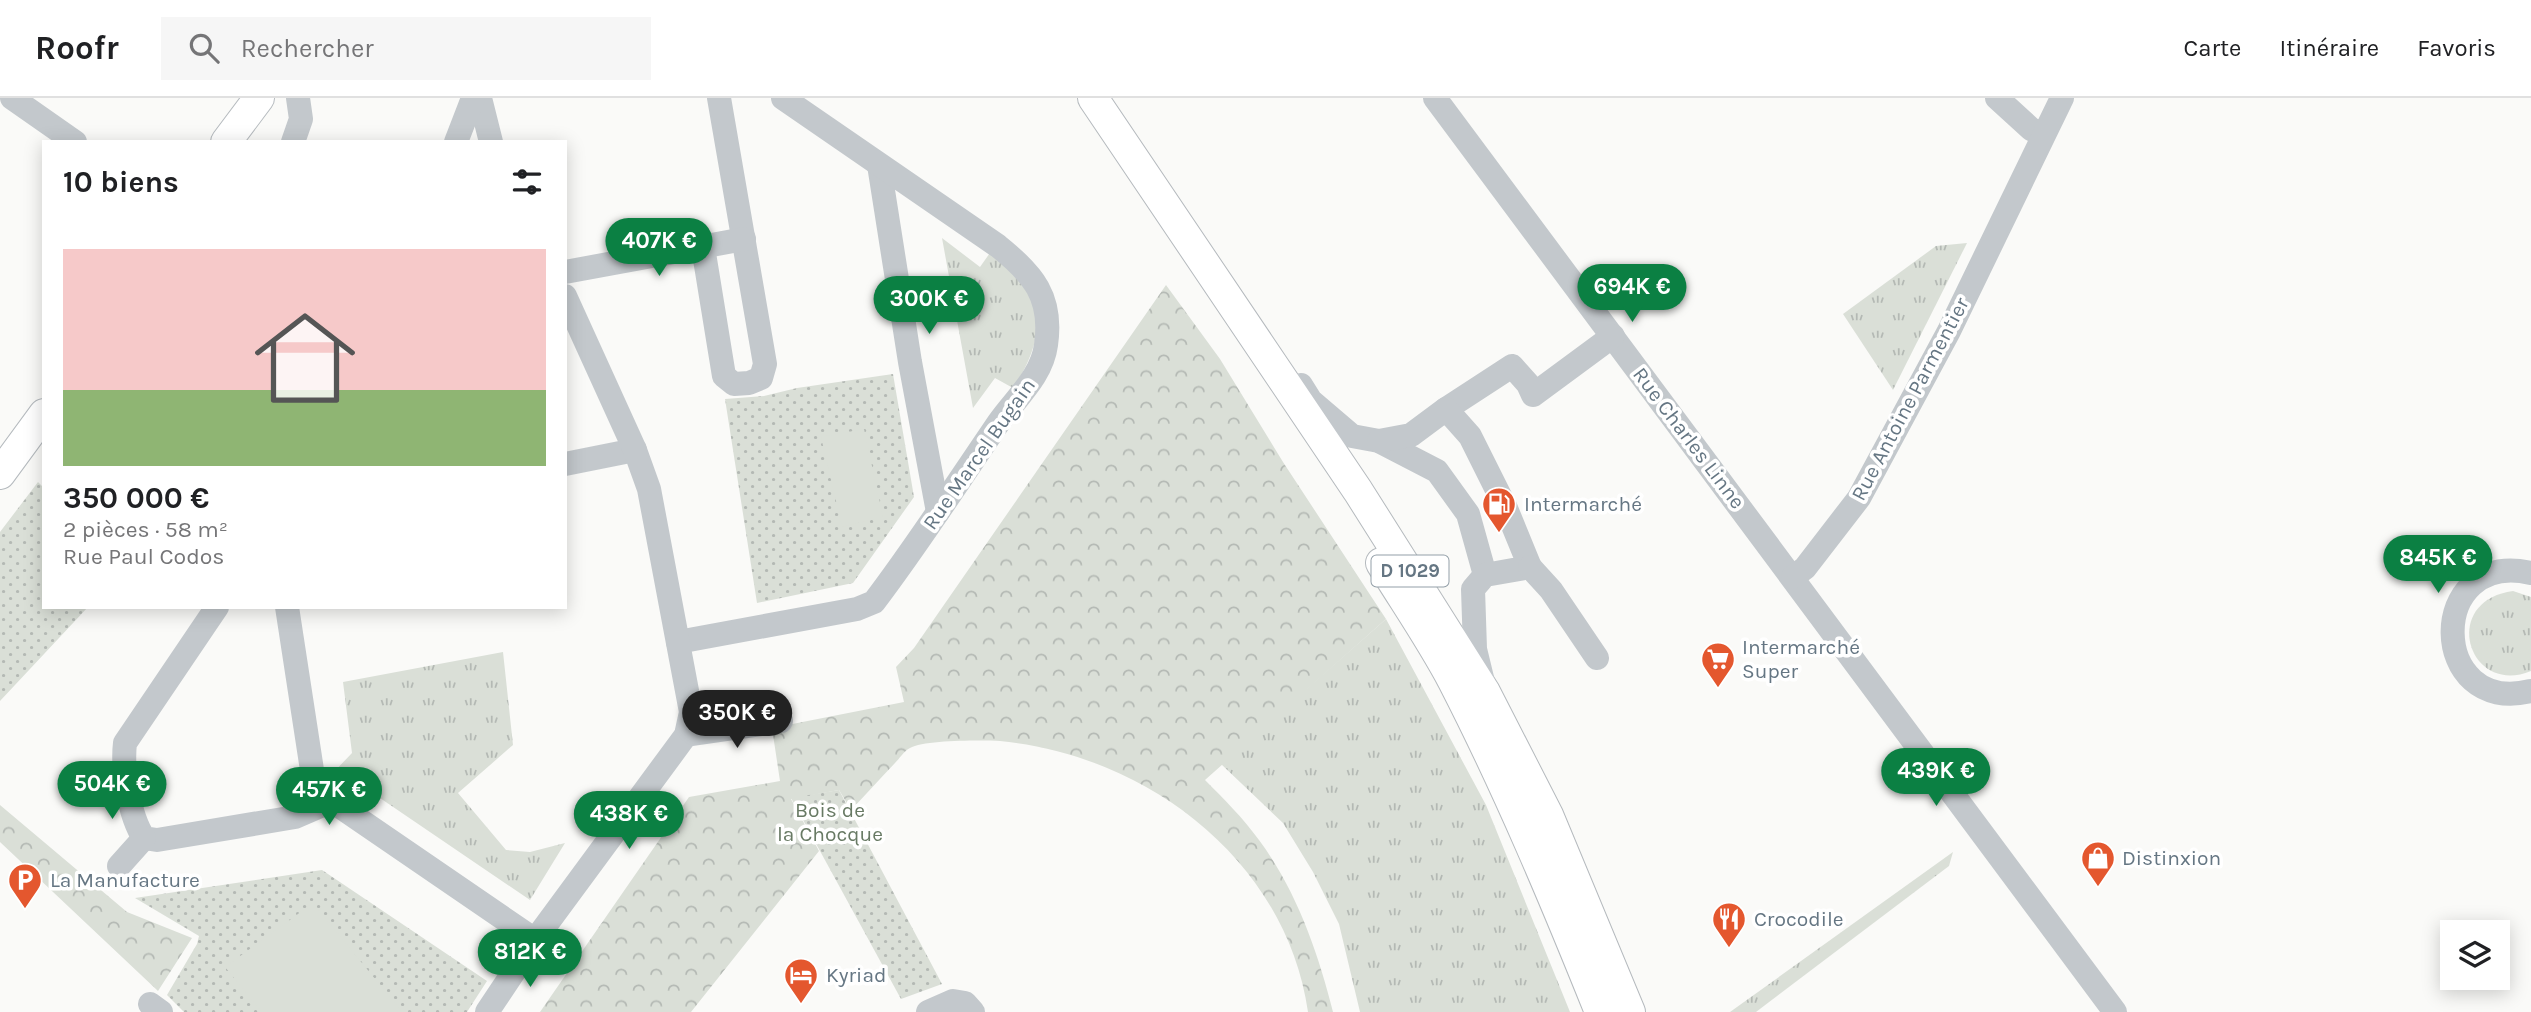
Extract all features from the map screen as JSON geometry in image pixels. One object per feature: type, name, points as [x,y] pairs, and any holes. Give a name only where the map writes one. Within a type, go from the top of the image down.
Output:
[{"type":"main road","points":[[228,140],[259,98]]},
{"type":"main road","points":[[247,140],[278,98]]},
{"type":"main road","name":"D 1029","points":[[1069,98],[1351,515],[1451,679],[1492,760],[1600,1012]]},
{"type":"main road","name":"D 1029","points":[[1083,98],[1120,151],[1135,161]]},
{"type":"main road","name":"D 1029","points":[[1093,98],[1421,588],[1485,692],[1548,815],[1630,1012]]},
{"type":"main road","points":[[23,442],[42,395]]},
{"type":"main road","points":[[0,474],[42,417]]},
{"type":"street","points":[[12,98],[72,140]]},
{"type":"street","points":[[294,140],[301,118],[298,98]]},
{"type":"street","points":[[457,140],[472,98]]},
{"type":"street","points":[[480,98],[490,140]]},
{"type":"street","points":[[703,247],[724,376],[734,384],[749,383],[761,378],[765,364],[719,98]]},
{"type":"street","name":"Rue Marcel Bugain","points":[[678,642],[857,609],[873,602],[1039,369],[1046,348],[1046,310],[1042,295],[1033,277],[1020,264],[998,246],[783,98]]},
{"type":"street","name":"Rue Charles Linne","points":[[1435,98],[1793,577]]},
{"type":"street","points":[[1997,98],[2043,135]]},
{"type":"street","name":"Rue Antoine Parmentier","points":[[1793,577],[1805,568],[1859,498],[1949,331],[2062,98]]},
{"type":"street","points":[[880,165],[910,362],[938,512]]},
{"type":"street","points":[[567,272],[744,239]]},
{"type":"street","points":[[487,1012],[535,940],[686,735],[691,712],[649,489],[635,450],[567,300]]},
{"type":"street","points":[[1380,441],[1411,435],[1512,366],[1528,384],[1533,395],[1612,336]]},
{"type":"street","points":[[1258,342],[1276,347],[1311,401],[1352,436],[1380,441],[1437,471],[1468,514],[1485,575]]},
{"type":"street","points":[[1446,410],[1470,436],[1505,506],[1530,566],[1597,658]]},
{"type":"street","points":[[567,464],[635,450]]},
{"type":"street","points":[[1485,692],[1475,649],[1472,589],[1485,575],[1530,566]]},
{"type":"street","points":[[2531,573],[2517,570],[2497,572],[2479,580],[2464,594],[2454,612],[2451,632],[2454,652],[2464,670],[2479,684],[2498,692],[2518,694],[2531,691]]},
{"type":"street","points":[[1793,577],[2115,1012]]},
{"type":"street","points":[[217,609],[125,743],[123,762],[137,828],[144,838],[157,840],[295,817],[332,801]]},
{"type":"street","points":[[287,609],[312,770],[319,788],[332,801],[535,940]]},
{"type":"street","points":[[686,735],[781,721]]},
{"type":"street","points":[[119,866],[144,838]]},
{"type":"street","points":[[929,1012],[954,1001],[965,1003],[973,1012]]},
{"type":"green space","points":[[942,238],[980,267],[992,250],[1022,284],[1032,299],[1037,317],[1033,349],[1013,388],[995,378],[973,408]]},
{"type":"green space","points":[[1967,243],[1893,390],[1843,314],[1936,246]]},
{"type":"green space","points":[[1166,285],[1220,359],[1283,462],[1386,619],[1205,780],[1253,832],[1284,880],[1313,944],[1333,1012],[1308,1012],[1294,957],[1271,908],[1240,863],[1201,825],[1156,793],[1107,768],[1055,750],[1000,741],[980,741],[940,742],[910,748],[851,810],[839,790],[791,799],[819,851],[691,1012],[540,1012],[689,797],[780,781],[772,728],[904,702],[896,667],[914,648]]},
{"type":"green space","points":[[893,374],[914,497],[853,583],[757,603],[725,399],[764,396],[797,388]]},
{"type":"green space","points":[[864,429],[883,517],[842,527],[821,437]]},
{"type":"green space","points":[[38,482],[42,486],[42,609],[86,609],[0,701],[0,532]]},
{"type":"green space","points":[[2513,591],[2531,597],[2531,671],[2509,675],[2491,671],[2478,660],[2471,644],[2470,628],[2476,611],[2490,598]]},
{"type":"green space","points":[[1386,619],[1486,805],[1570,1012],[1360,1012],[1339,924],[1313,872],[1283,823],[1221,764]]},
{"type":"green space","points":[[503,652],[513,745],[458,793],[506,850],[530,852],[565,843],[530,900],[377,796],[354,796],[330,776],[352,753],[343,682]]},
{"type":"green space","name":"Bois de la Chocque","points":[[839,790],[942,984],[901,999],[791,798]]},
{"type":"green space","points":[[0,805],[127,912],[192,938],[158,991],[0,842]]},
{"type":"green space","points":[[1953,852],[1949,866],[1756,1012],[1730,1012]]},
{"type":"green space","points":[[322,870],[487,981],[467,1012],[184,1012],[167,995],[199,936],[135,898]]},
{"type":"green space","points":[[313,903],[402,1012],[262,1012],[225,967]]},
{"type":"place","name":"Intermarché","points":[[1499,534]]},
{"type":"place","name":"Intermarché Super","points":[[1718,689]]},
{"type":"place","name":"Distinxion","points":[[2098,888]]},
{"type":"place","name":"La Manufacture","points":[[25,910]]},
{"type":"place","name":"Crocodile","points":[[1729,949]]},
{"type":"place","name":"Kyriad","points":[[801,1005]]}]
